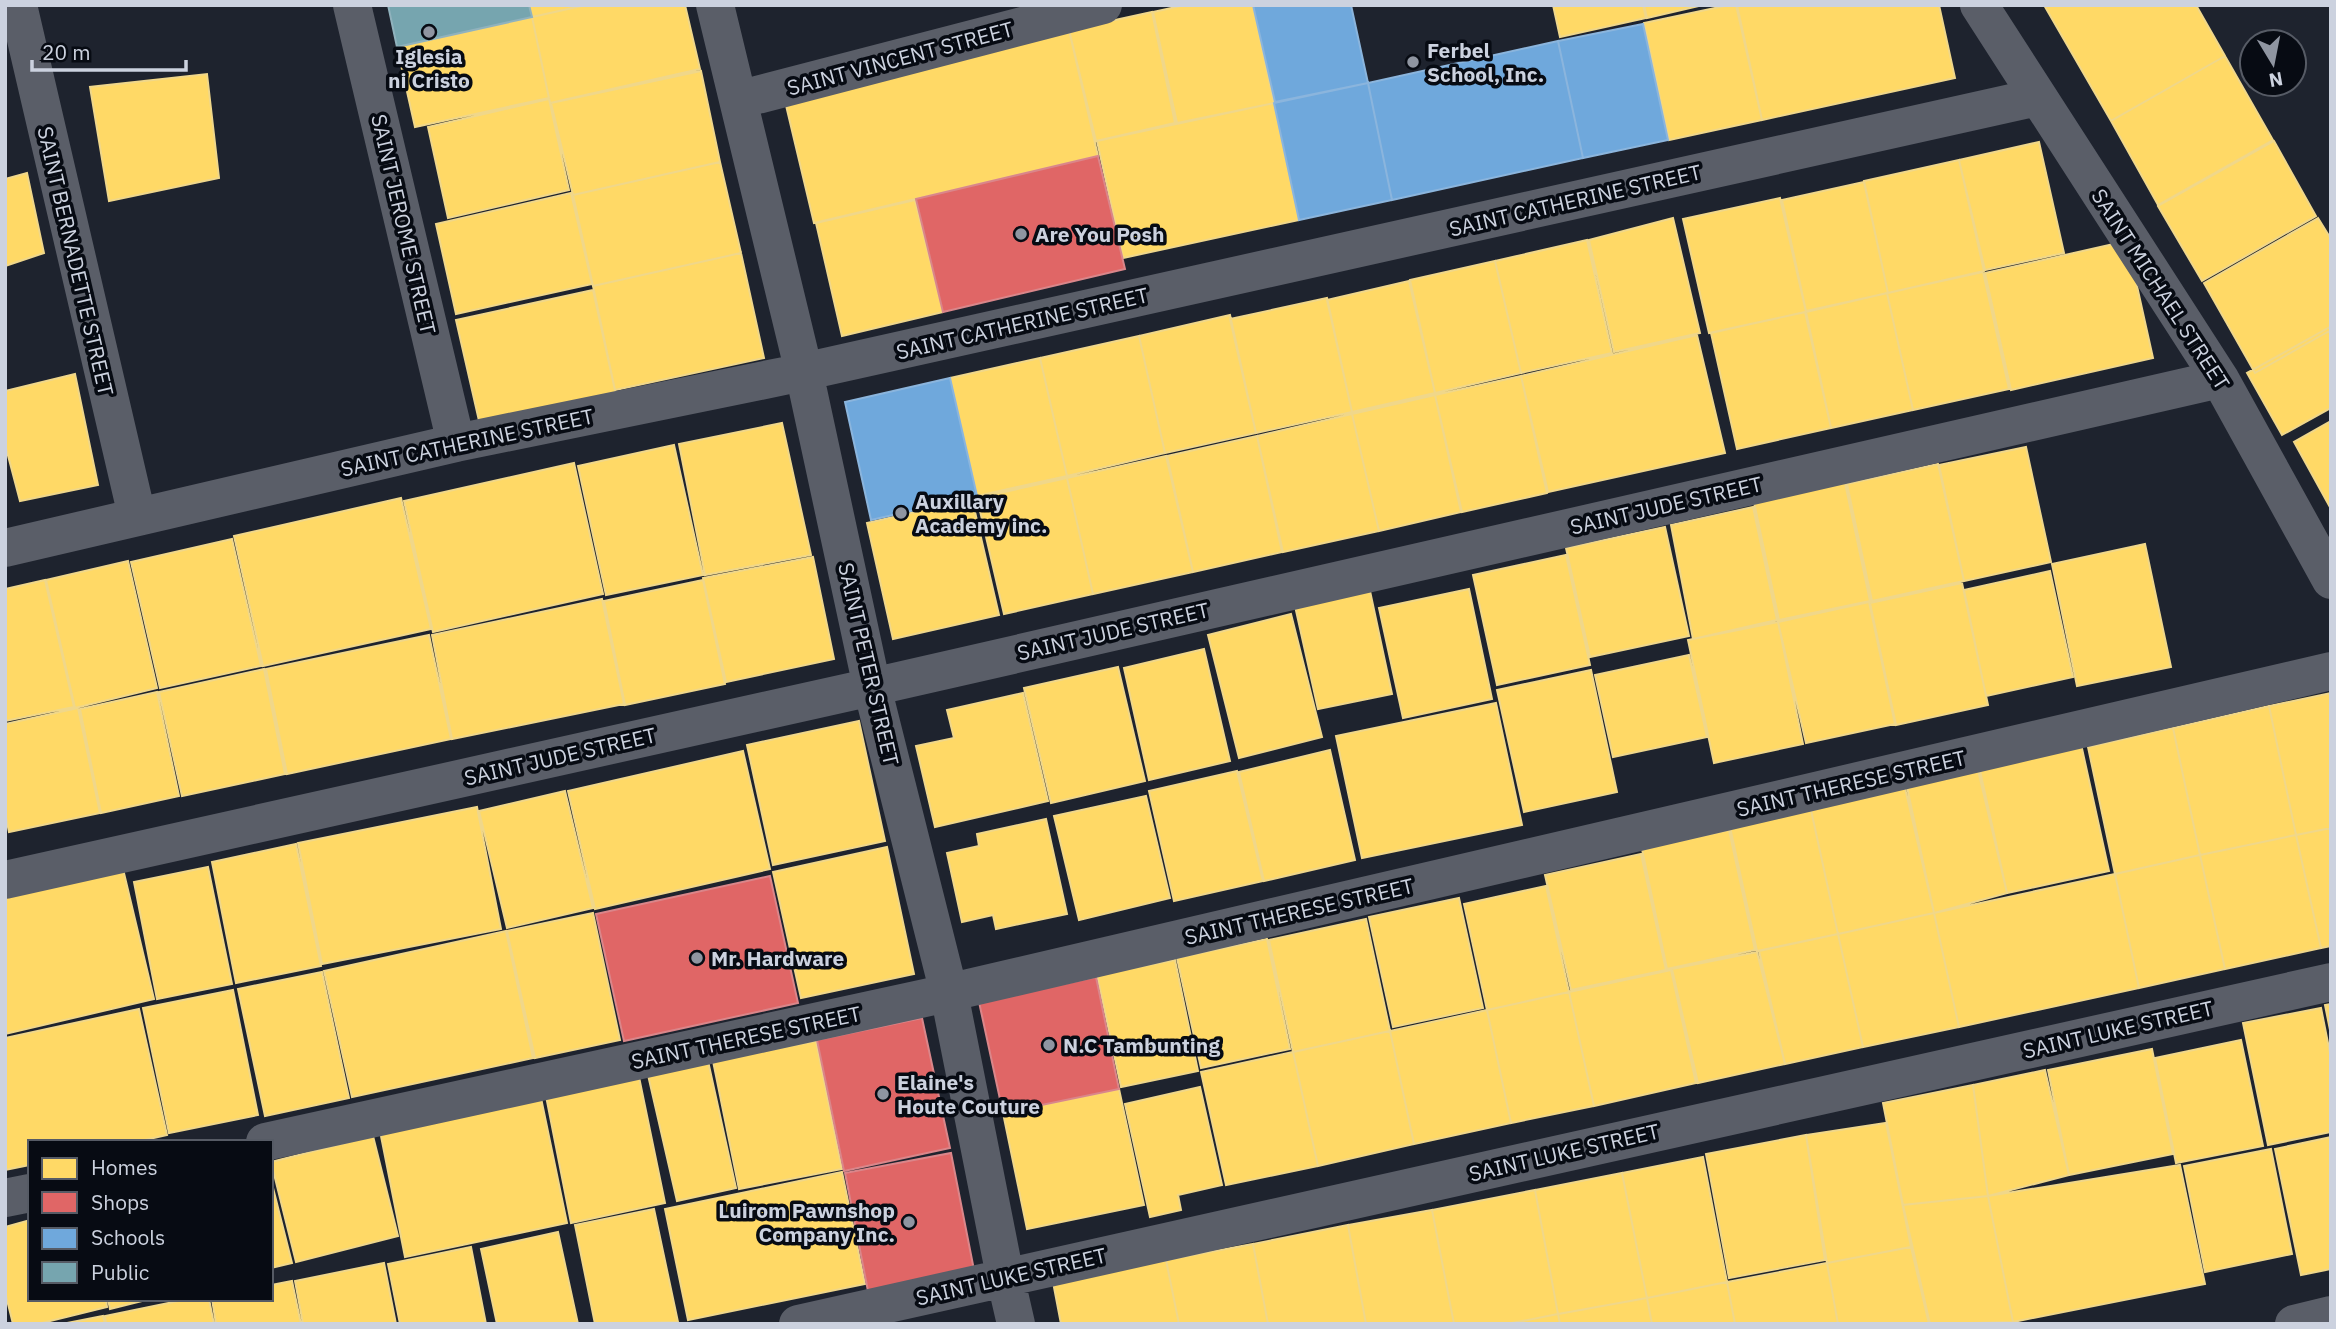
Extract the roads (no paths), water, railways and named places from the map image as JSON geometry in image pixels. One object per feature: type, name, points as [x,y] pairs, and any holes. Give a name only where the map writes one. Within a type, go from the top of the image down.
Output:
[{"type":"street","name":"SAINT BERNADETTE STREET","points":[[18,5],[137,516]]},
{"type":"street","name":"SAINT JEROME STREET","points":[[352,5],[456,443]]},
{"type":"street","name":"SAINT PETER STREET","points":[[715,5],[804,372],[872,687],[949,993],[1016,1324]]},
{"type":"street","name":"SAINT VINCENT STREET","points":[[738,100],[1103,5]]},
{"type":"street","name":"SAINT MICHAEL STREET","points":[[1979,5],[2220,379],[2331,580]]},
{"type":"street","name":"SAINT CATHERINE STREET","points":[[5,548],[456,443],[804,372],[2038,97]]},
{"type":"street","name":"SAINT JUDE STREET","points":[[5,880],[872,687],[2220,379]]},
{"type":"street","name":"SAINT THERESE STREET","points":[[273,1140],[949,993],[2331,671]]},
{"type":"street","name":"SAINT LUKE STREET","points":[[798,1324],[2331,982]]},
{"type":"street","points":[[5,1198],[28,1193]]},
{"type":"street","points":[[2294,1324],[2331,1315]]},
{"type":"place","name":"Iglesia ni Cristo","points":[[429,32]]},
{"type":"place","name":"Ferbel School, Inc.","points":[[1413,62]]},
{"type":"place","name":"Are You Posh","points":[[1021,234]]},
{"type":"place","name":"Auxillary Academy inc.","points":[[901,513]]},
{"type":"place","name":"Mr. Hardware","points":[[697,958]]},
{"type":"place","name":"N.C Tambunting","points":[[1049,1045]]},
{"type":"place","name":"Elaine's Houte Couture","points":[[883,1094]]},
{"type":"place","name":"Luirom Pawnshop Company Inc.","points":[[909,1222]]}]
